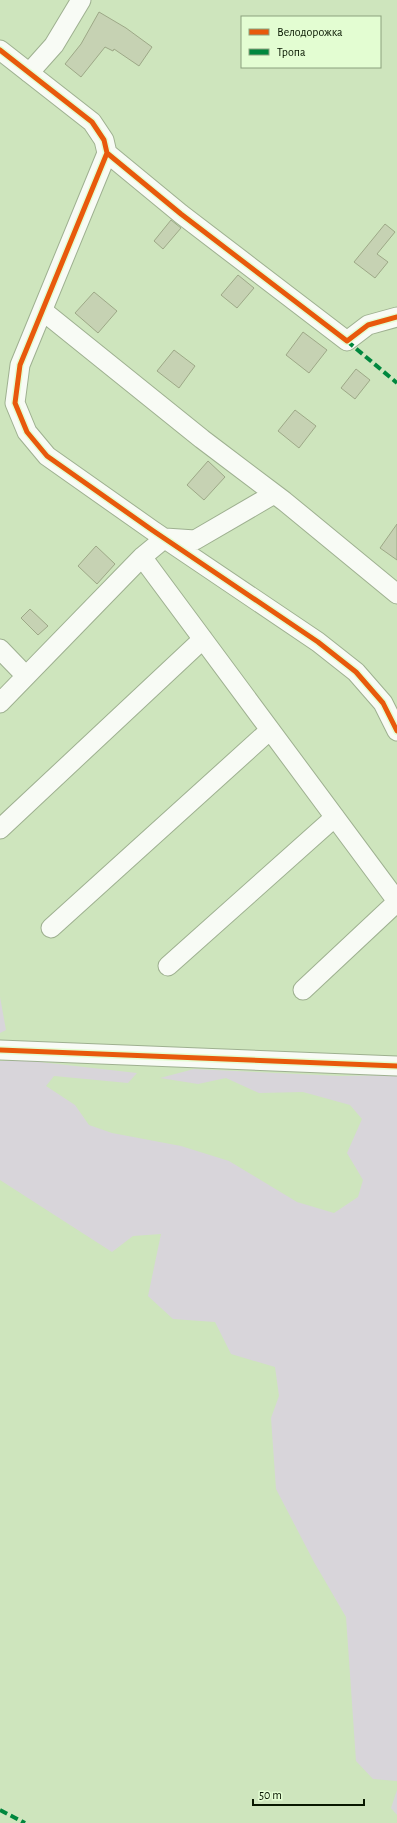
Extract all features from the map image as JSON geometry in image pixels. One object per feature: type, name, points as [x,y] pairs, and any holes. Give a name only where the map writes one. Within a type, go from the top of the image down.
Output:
[{"type":"street","points":[[30,73],[54,45],[80,0]]},
{"type":"street","points":[[0,50],[92,122],[104,140],[107,154],[20,365],[15,403],[27,432],[46,456],[318,642],[356,672],[383,703],[397,731]]},
{"type":"street","points":[[107,154],[181,214],[346,341],[368,325],[397,317]]},
{"type":"street","points":[[42,311],[202,439],[274,494],[397,594]]},
{"type":"street","points":[[0,703],[142,557],[165,538],[195,540],[274,494]]},
{"type":"street","points":[[142,557],[397,902],[303,990]]},
{"type":"street","points":[[0,829],[202,639]]},
{"type":"street","points":[[0,649],[26,676]]},
{"type":"street","points":[[51,928],[270,730]]},
{"type":"street","points":[[168,966],[335,817]]},
{"type":"street","points":[[0,1050],[397,1066]]},
{"type":"shaded area","points":[[0,997],[6,1030],[0,1033]]},
{"type":"shaded area","points":[[0,1061],[31,1061],[137,1073],[128,1083],[54,1076],[46,1086],[75,1105],[89,1125],[112,1133],[181,1146],[229,1161],[297,1202],[334,1213],[358,1197],[363,1180],[347,1153],[362,1119],[350,1105],[303,1092],[259,1093],[226,1078],[198,1084],[160,1078],[194,1069],[340,1076],[397,1075],[397,1781],[373,1779],[356,1761],[346,1617],[314,1562],[276,1489],[271,1418],[279,1396],[275,1367],[231,1354],[215,1322],[173,1319],[148,1296],[161,1234],[133,1236],[112,1252],[0,1180]]},
{"type":"shaded area","points":[[397,1790],[397,1815],[391,1808]]},
{"type":"building","points":[[99,12],[126,28],[152,47],[139,66],[114,49],[113,51],[105,47],[81,77],[65,64],[81,44]]},
{"type":"building","points":[[171,220],[181,228],[163,249],[154,241]]},
{"type":"building","points":[[385,224],[395,232],[377,254],[388,262],[375,278],[354,262]]},
{"type":"building","points":[[238,275],[254,288],[237,308],[221,295]]},
{"type":"building","points":[[94,292],[117,311],[98,333],[75,313]]},
{"type":"building","points":[[303,332],[327,350],[309,373],[286,355]]},
{"type":"building","points":[[174,350],[195,366],[179,388],[157,371]]},
{"type":"building","points":[[356,369],[370,380],[355,399],[341,388]]},
{"type":"building","points":[[295,410],[316,426],[299,448],[278,431]]},
{"type":"building","points":[[208,461],[225,477],[204,500],[187,485]]},
{"type":"building","points":[[397,524],[397,560],[380,548]]},
{"type":"building","points":[[96,546],[115,564],[97,584],[78,566]]},
{"type":"building","points":[[30,609],[48,626],[38,635],[21,618]]},
{"type":"marked path","points":[[347,341],[397,383]]},
{"type":"marked path","points":[[0,1810],[25,1823]]},
{"type":"cycle path","points":[[0,50],[92,122],[104,140],[107,153],[20,365],[15,403],[27,432],[47,456],[152,530],[318,642],[356,672],[383,703],[397,731]]},
{"type":"cycle path","points":[[107,153],[181,214],[347,341],[368,325],[397,317]]},
{"type":"cycle path","points":[[0,1050],[397,1066]]}]
